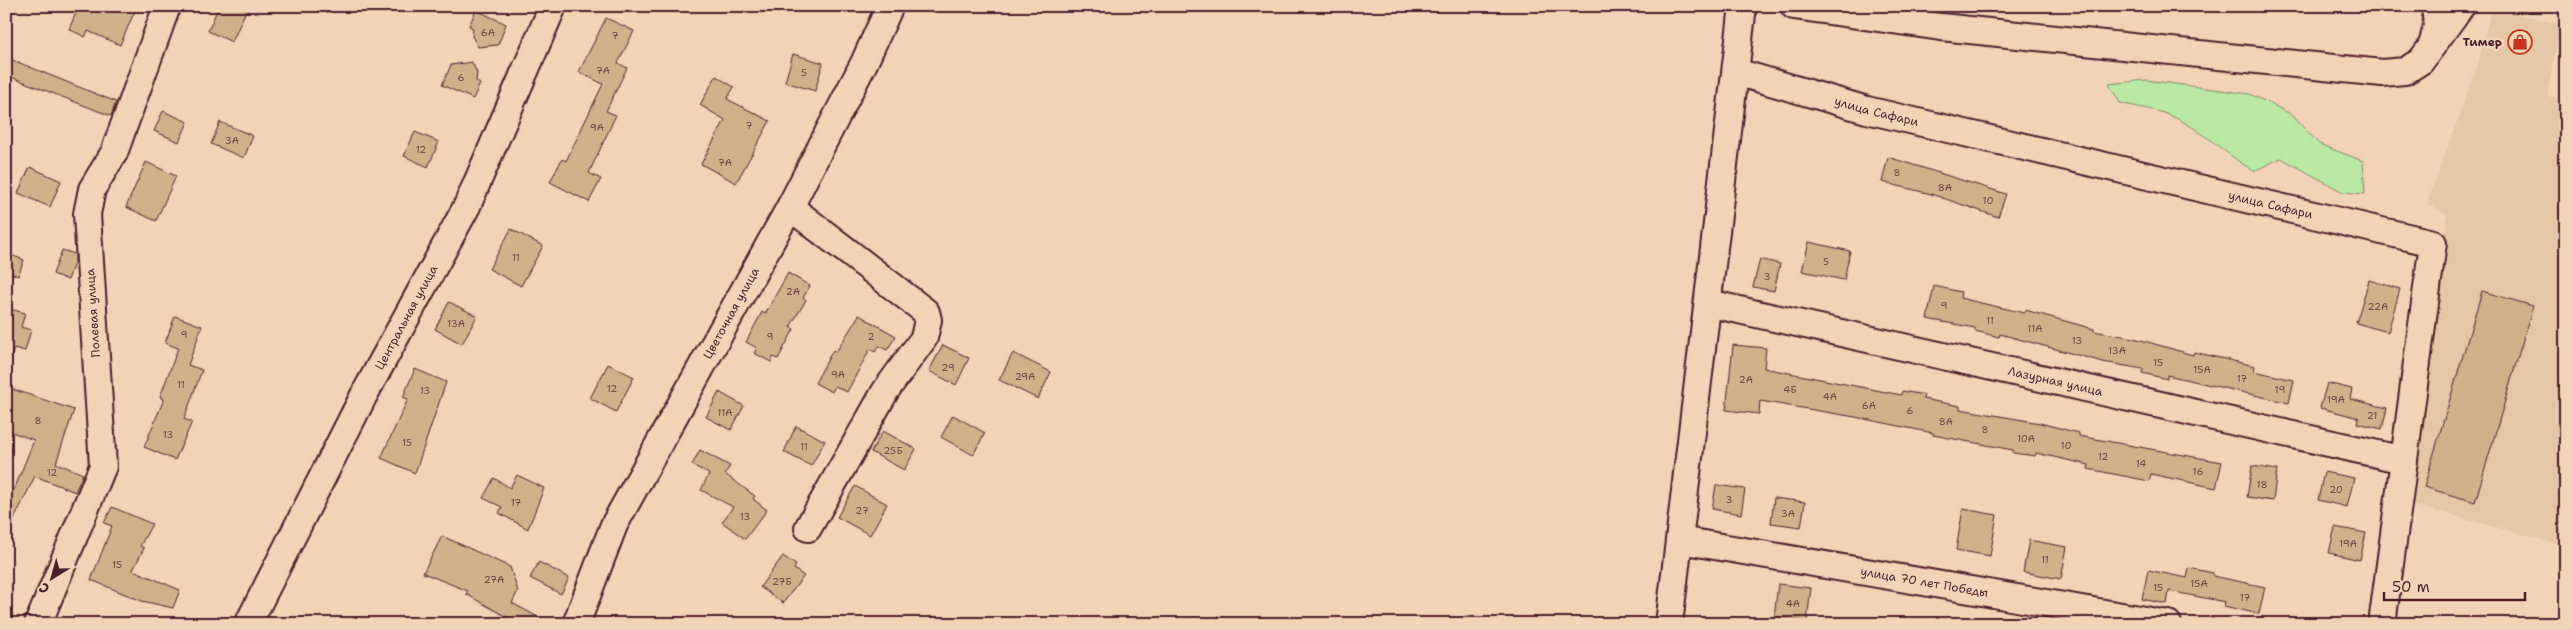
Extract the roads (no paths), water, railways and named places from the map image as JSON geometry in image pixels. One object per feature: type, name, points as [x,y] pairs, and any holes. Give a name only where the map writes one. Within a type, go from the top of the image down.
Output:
[{"type":"street","name":"Полевая улица","points":[[38,624],[103,466],[86,214],[92,189],[114,153],[168,6]]},
{"type":"street","name":"Центральная улица","points":[[248,624],[363,398],[466,206],[553,6]]},
{"type":"street","name":"Цветочная улица","points":[[576,624],[614,525],[790,207],[864,63],[890,6]]},
{"type":"street","points":[[1669,624],[1743,6]]},
{"type":"street","points":[[1794,6],[1941,27],[2382,73],[2405,71],[2421,61],[2462,6]]},
{"type":"street","points":[[2431,49],[2437,26],[2435,6]]},
{"type":"street","name":"улица Сафари","points":[[1736,72],[1867,110],[2433,243],[2382,624]]},
{"type":"street","points":[[790,207],[926,312],[928,320],[924,338],[886,390],[808,528]]},
{"type":"street","name":"Лазурная улица","points":[[1708,303],[2404,460]]},
{"type":"street","name":"улица 70 лет Победы","points":[[1680,540],[2168,624]]},
{"type":"place","name":"Тимер","points":[[2520,42]]}]
